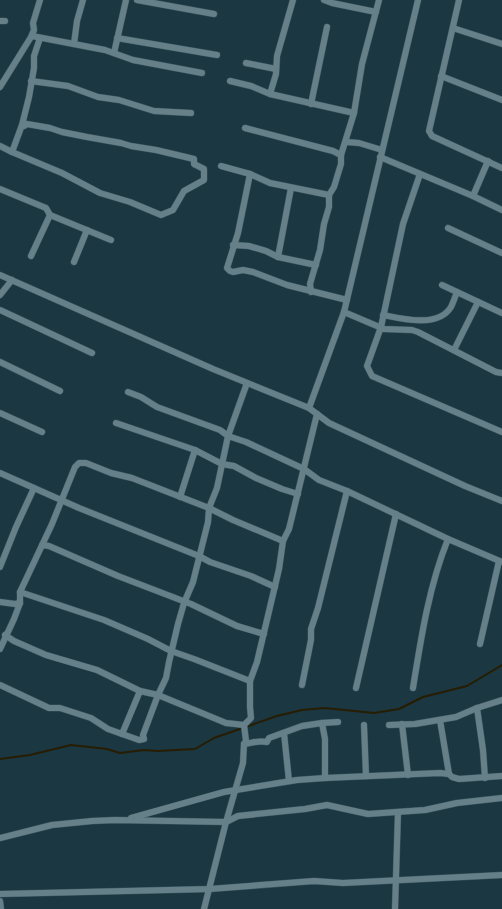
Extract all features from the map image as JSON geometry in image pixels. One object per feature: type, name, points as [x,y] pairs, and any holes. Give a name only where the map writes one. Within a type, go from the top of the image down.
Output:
[{"type":"street","points":[[0,87],[32,36],[34,30],[33,23],[40,0]]},
{"type":"street","points":[[74,44],[77,21],[83,0]]},
{"type":"street","points":[[114,53],[126,0]]},
{"type":"street","points":[[137,0],[214,14]]},
{"type":"street","points":[[270,94],[276,69],[277,56],[293,0]]},
{"type":"street","points":[[324,0],[376,12]]},
{"type":"street","points":[[311,292],[310,284],[320,250],[324,224],[329,207],[329,195],[334,187],[339,173],[342,155],[354,113],[362,64],[379,0]]},
{"type":"street","points":[[309,408],[344,312],[418,0]]},
{"type":"street","points":[[459,0],[429,126],[430,133],[432,136],[502,168]]},
{"type":"street","points":[[311,104],[327,27]]},
{"type":"street","points":[[453,28],[502,44]]},
{"type":"street","points":[[32,36],[114,53],[133,60],[202,72]]},
{"type":"street","points":[[12,152],[22,125],[29,97],[34,68],[34,56],[40,38]]},
{"type":"street","points":[[117,38],[217,55]]},
{"type":"street","points":[[246,63],[276,69]]},
{"type":"street","points":[[441,76],[502,100]]},
{"type":"street","points":[[31,81],[68,86],[98,97],[119,100],[154,111],[191,113]]},
{"type":"street","points":[[230,81],[251,86],[270,94],[354,113]]},
{"type":"street","points":[[0,146],[62,173],[100,193],[130,202],[161,215],[173,210],[184,192],[204,180],[204,169],[194,164],[194,159],[109,140],[62,132],[50,128],[26,124],[24,126],[22,125]]},
{"type":"street","points":[[245,128],[333,151],[342,155]]},
{"type":"street","points":[[346,142],[359,143],[382,150]]},
{"type":"street","points":[[380,157],[473,196],[502,210]]},
{"type":"street","points":[[473,196],[488,161]]},
{"type":"street","points":[[221,166],[250,174],[270,183],[329,195]]},
{"type":"street","points":[[250,174],[238,233],[227,268],[230,272],[243,270],[253,272],[287,285],[346,300]]},
{"type":"street","points":[[420,174],[403,224],[380,328],[367,366],[372,376],[502,432]]},
{"type":"street","points":[[0,188],[46,208],[50,215],[111,240]]},
{"type":"street","points":[[278,257],[291,188]]},
{"type":"street","points":[[31,256],[50,215]]},
{"type":"street","points":[[448,228],[502,253]]},
{"type":"street","points":[[74,262],[87,230]]},
{"type":"street","points":[[233,245],[249,246],[266,251],[278,257],[316,265]]},
{"type":"street","points":[[0,274],[247,383],[309,408],[329,424],[502,501]]},
{"type":"street","points":[[0,295],[12,280]]},
{"type":"street","points":[[442,285],[502,313]]},
{"type":"street","points":[[383,315],[406,320],[434,319],[443,316],[451,308],[457,292]]},
{"type":"street","points":[[454,350],[478,302]]},
{"type":"street","points":[[0,310],[92,353]]},
{"type":"street","points":[[344,312],[380,328],[389,330],[412,330],[496,372],[502,373]]},
{"type":"street","points":[[0,362],[60,391]]},
{"type":"street","points":[[0,685],[49,708],[60,708],[91,718],[108,729],[122,734],[141,740],[145,738],[143,735],[166,678],[171,651],[184,603],[193,582],[208,522],[209,508],[217,488],[228,436],[247,383]]},
{"type":"street","points":[[128,392],[141,397],[157,407],[220,430],[228,436],[246,442],[304,469],[318,480],[347,491],[500,562],[480,644]]},
{"type":"street","points":[[0,413],[42,432]]},
{"type":"street","points":[[244,725],[251,718],[250,681],[257,662],[264,634],[279,569],[283,541],[289,529],[318,414]]},
{"type":"street","points":[[116,422],[195,450],[222,464],[234,466],[256,478],[298,494]]},
{"type":"street","points":[[180,497],[195,450]]},
{"type":"street","points":[[0,649],[20,603],[20,592],[54,519],[76,465],[82,462],[111,473],[132,478],[209,508],[283,541]]},
{"type":"street","points":[[0,473],[61,500],[199,556],[210,562],[251,576],[275,587]]},
{"type":"street","points":[[0,567],[34,488]]},
{"type":"street","points":[[302,685],[311,640],[311,630],[318,608],[347,491]]},
{"type":"street","points":[[356,688],[396,514]]},
{"type":"street","points":[[413,688],[427,608],[438,566],[448,539]]},
{"type":"street","points":[[42,545],[49,546],[184,603],[191,604],[237,626],[264,634]]},
{"type":"street","points":[[20,592],[104,620],[148,639],[171,651],[250,681]]},
{"type":"street","points":[[0,602],[20,603]]},
{"type":"street","points":[[6,635],[14,641],[46,654],[98,670],[140,691],[158,696],[226,723],[244,725]]},
{"type":"street","points":[[122,734],[140,691]]},
{"type":"street","points":[[389,725],[415,724],[456,717],[502,700]]},
{"type":"street","points":[[477,708],[485,778]]},
{"type":"street","points":[[440,720],[449,774]]},
{"type":"street","points":[[244,744],[260,740],[267,742],[269,738],[296,727],[338,722]]},
{"type":"street","points":[[322,723],[325,739],[325,778]]},
{"type":"street","points":[[402,724],[408,775]]},
{"type":"street","points":[[204,909],[234,790],[243,763],[244,744],[246,741],[244,725]]},
{"type":"street","points":[[364,725],[366,776]]},
{"type":"street","points":[[284,733],[290,781]]},
{"type":"street","points":[[122,820],[234,790],[290,781],[366,776],[449,774],[457,779],[502,776]]},
{"type":"street","points":[[0,838],[63,823],[122,820],[226,822],[238,816],[305,809],[327,805],[368,814],[425,810],[456,803],[502,798]]},
{"type":"street","points":[[395,909],[398,812]]},
{"type":"street","points":[[0,894],[210,889],[314,881],[343,882],[502,875]]},
{"type":"street","points":[[0,901],[1,909]]},
{"type":"waterway","points":[[0,759],[30,755],[71,745],[107,749],[120,753],[144,750],[157,751],[195,749],[214,738],[277,716],[302,710],[325,708],[374,713],[399,709],[423,697],[467,686],[502,665]]}]
